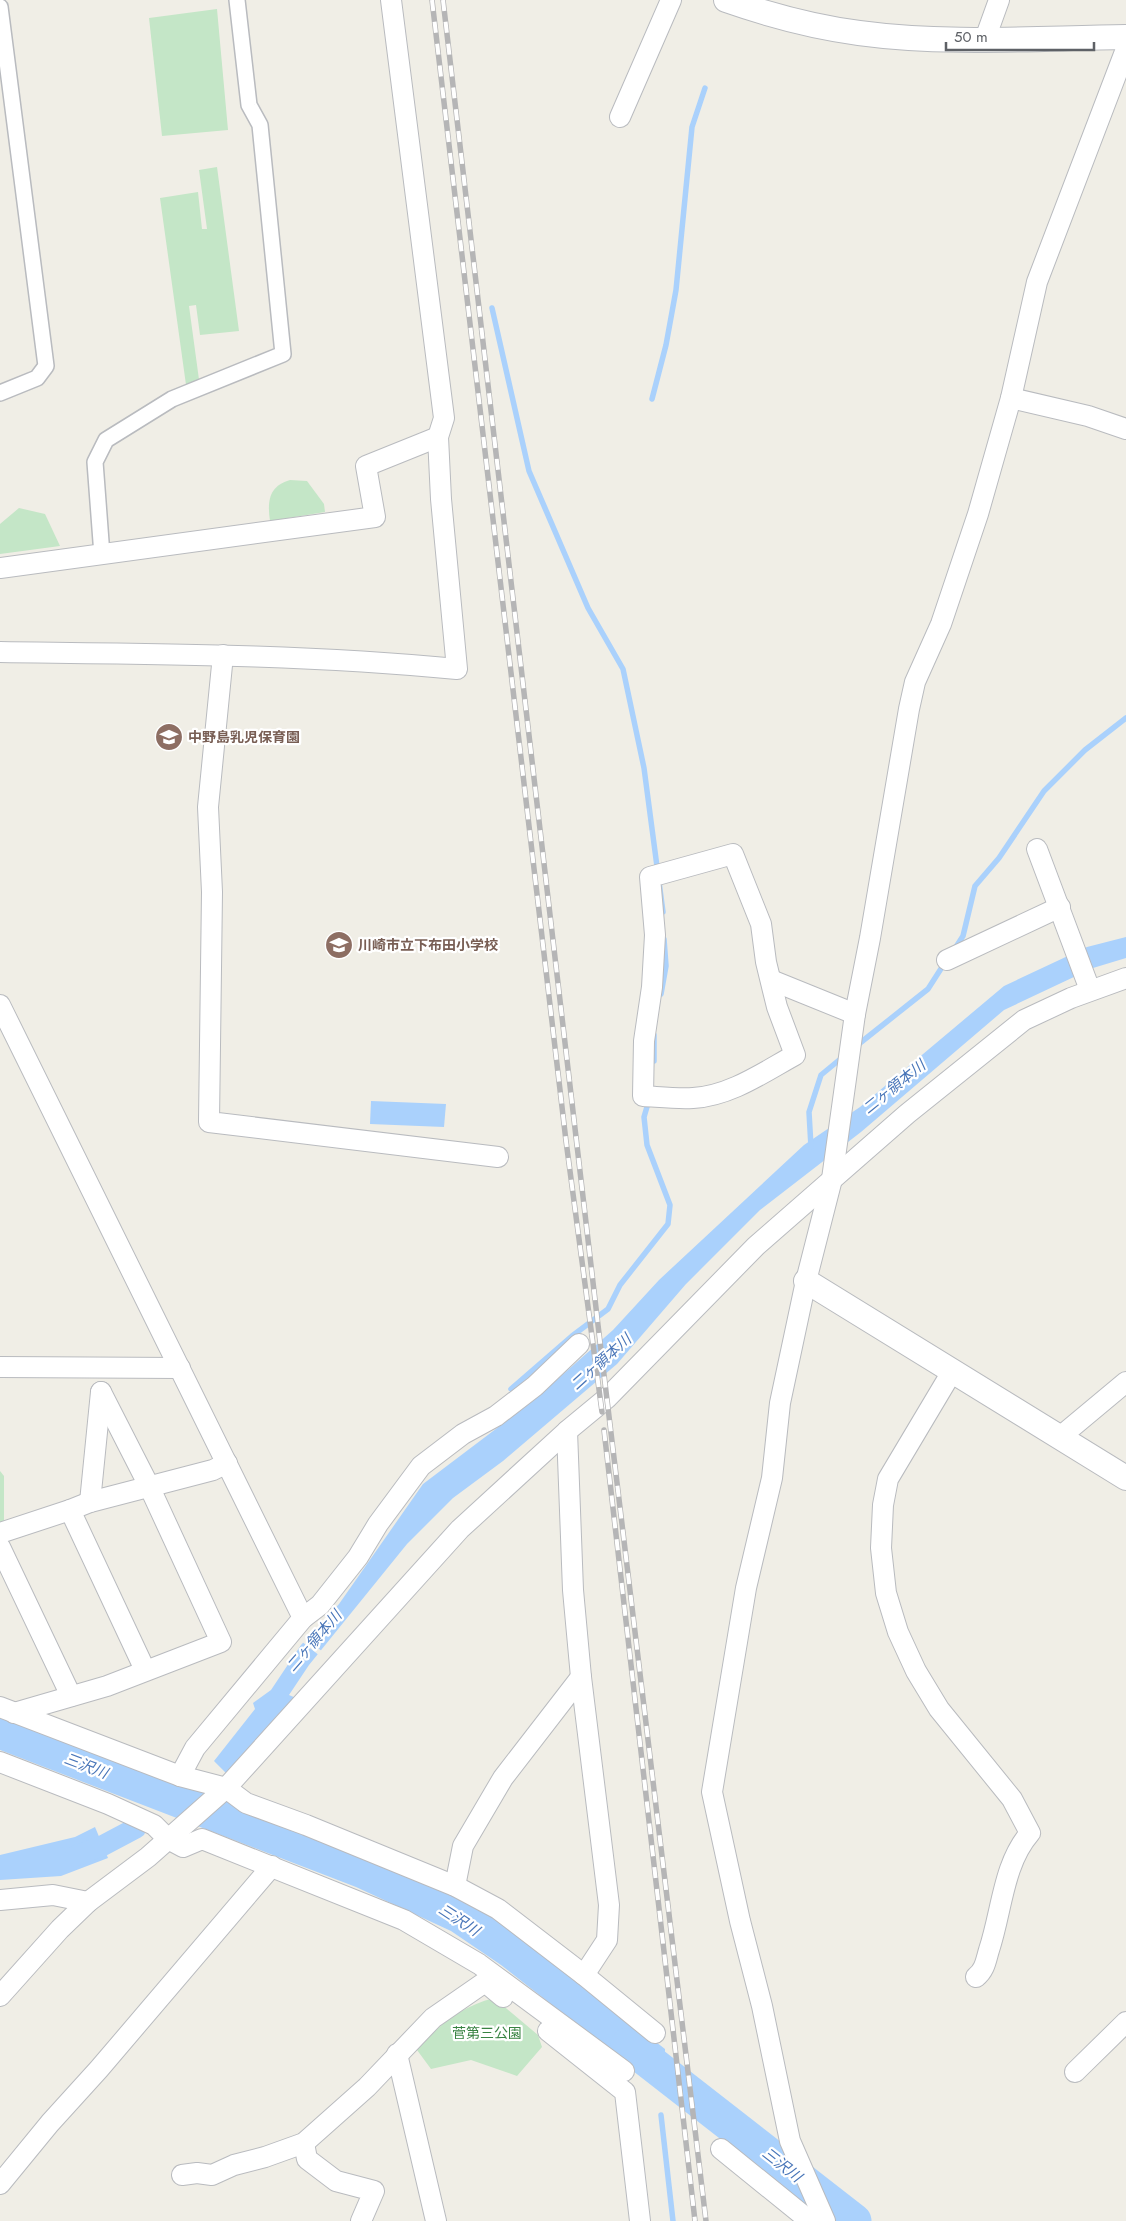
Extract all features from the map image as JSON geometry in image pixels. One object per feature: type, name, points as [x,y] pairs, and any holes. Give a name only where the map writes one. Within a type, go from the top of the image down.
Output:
[{"type":"street","points":[[102,555],[95,462],[106,440],[172,399],[283,354],[260,126],[249,105],[237,0]]},
{"type":"street","points":[[0,652],[223,655],[395,663],[457,669],[440,499],[438,437],[444,418],[391,0]]},
{"type":"street","points":[[620,117],[671,0]]},
{"type":"street","points":[[726,0],[808,24],[859,33],[910,38],[1126,37]]},
{"type":"street","points":[[985,39],[999,0]]},
{"type":"street","points":[[0,7],[46,366],[37,378],[0,393]]},
{"type":"street","points":[[825,2221],[790,2141],[762,2006],[740,1921],[712,1792],[746,1588],[772,1478],[780,1403],[806,1281],[833,1170],[855,1014],[870,938],[909,709],[916,682],[941,624],[956,580],[1011,398],[1036,282],[1126,49]]},
{"type":"street","points":[[1011,398],[1088,416],[1126,429]]},
{"type":"street","points":[[0,568],[375,517],[366,466],[438,437]]},
{"type":"street","points":[[223,655],[208,807],[212,892],[209,1122],[498,1157]]},
{"type":"street","points":[[1037,850],[1087,982]]},
{"type":"street","points":[[733,854],[761,924],[766,962],[771,980],[777,1007],[795,1055],[748,1082],[716,1094],[694,1098],[643,1096],[644,1041],[652,988],[655,935],[650,876],[733,854]]},
{"type":"street","points":[[947,960],[1060,907]]},
{"type":"street","points":[[0,1996],[60,1929],[88,1902],[148,1857],[222,1791],[460,1529],[568,1430],[607,1398],[833,1170],[907,1114],[1024,1020],[1087,982],[1126,978]]},
{"type":"street","points":[[771,980],[855,1014]]},
{"type":"street","points":[[0,1005],[303,1618]]},
{"type":"street","points":[[806,1281],[1126,1478]]},
{"type":"street","points":[[180,1776],[195,1748],[303,1618],[320,1605],[358,1557],[378,1524],[421,1466],[463,1434],[496,1416],[535,1386],[579,1344]]},
{"type":"street","points":[[0,1367],[98,1366],[180,1368]]},
{"type":"street","points":[[90,1502],[101,1392],[98,1366]]},
{"type":"street","points":[[953,1370],[888,1479],[881,1548],[886,1593],[898,1632],[916,1671],[939,1709],[1012,1799],[1030,1833],[1019,1846],[982,1972],[976,1977]]},
{"type":"street","points":[[1060,1436],[1126,1382]]},
{"type":"street","points":[[7,1710],[107,1686],[221,1642],[149,1486],[101,1392]]},
{"type":"street","points":[[568,1430],[573,1590],[581,1677],[609,1905],[607,1940],[584,1975]]},
{"type":"street","points":[[0,1533],[90,1502],[214,1470],[227,1463]]},
{"type":"street","points":[[70,1510],[145,1670]]},
{"type":"street","points":[[0,1547],[6,1578],[71,1696]]},
{"type":"street","points":[[455,1886],[463,1846],[503,1778],[581,1677]]},
{"type":"street","points":[[7,1710],[222,1791],[246,1803],[306,1825],[455,1886],[498,1909],[656,2033]]},
{"type":"street","points":[[0,1762],[108,1804],[175,1833],[183,1847],[202,1840],[272,1866],[404,1920],[479,1964],[624,2071]]},
{"type":"street","points":[[0,2184],[50,2123],[99,2069],[272,1866]]},
{"type":"street","points":[[0,1900],[53,1895],[88,1902]]},
{"type":"street","points":[[182,2175],[197,2173],[212,2175],[234,2165],[265,2157],[304,2143],[367,2087],[433,2018],[485,1982],[625,2092],[640,2221]]},
{"type":"street","points":[[1075,2072],[1126,2022]]},
{"type":"street","points":[[397,2054],[436,2221]]},
{"type":"street","points":[[304,2143],[307,2159],[336,2181],[374,2191],[362,2221]]},
{"type":"street","points":[[721,2149],[810,2221]]},
{"type":"green space","points":[[217,9],[228,130],[162,136],[149,18]]},
{"type":"green space","points":[[217,167],[239,331],[200,335],[196,305],[189,306],[200,387],[187,392],[160,198],[198,192],[202,229],[207,229],[199,170]]},
{"type":"green space","points":[[290,480],[307,481],[324,504],[325,512],[270,521],[269,501],[271,495],[278,486]]},
{"type":"green space","points":[[19,508],[45,514],[60,546],[0,554],[0,524]]},
{"type":"green space","points":[[0,1471],[4,1476],[4,1525],[0,1526]]},
{"type":"green space","name":"菅第三公園","points":[[494,1998],[538,2035],[542,2047],[517,2076],[471,2060],[431,2069],[417,2050],[451,2018],[471,2006]]},
{"type":"water","points":[[1126,937],[1126,958],[1093,968],[1004,1010],[861,1132],[760,1210],[686,1284],[617,1364],[503,1461],[453,1498],[407,1544],[309,1665],[289,1695],[296,1698],[226,1773],[214,1761],[255,1709],[253,1703],[271,1690],[301,1645],[339,1604],[423,1484],[534,1400],[613,1330],[659,1280],[804,1145],[860,1107],[1004,986],[1087,947]]},
{"type":"water","points":[[371,1101],[446,1104],[444,1127],[370,1124]]},
{"type":"water","points":[[0,1716],[296,1827],[435,1884],[495,1917],[665,2049],[665,2093],[501,1965],[451,1931],[356,1887],[0,1750]]},
{"type":"water","points":[[95,1827],[108,1858],[61,1876],[0,1880],[0,1855],[75,1837]]},
{"type":"pier","points":[[304,1637],[323,1652],[320,1656],[301,1641]]},
{"type":"waterway","points":[[652,399],[666,345],[676,290],[692,127],[705,88]]},
{"type":"waterway","points":[[492,308],[529,471],[588,608],[623,669],[644,768],[663,912]]},
{"type":"waterway","points":[[954,950],[963,936],[975,886],[999,858],[1044,791],[1085,750],[1126,718]]},
{"type":"waterway","points":[[661,994],[666,966],[664,939]]},
{"type":"waterway","points":[[855,1047],[928,989],[944,964]]},
{"type":"waterway","points":[[654,1035],[654,1061]]},
{"type":"waterway","points":[[811,1147],[809,1112],[821,1075],[844,1056]]},
{"type":"waterway","points":[[511,1389],[572,1336],[608,1309],[620,1285],[668,1224],[670,1205],[647,1145],[644,1117],[649,1100]]},
{"type":"waterway","name":"二ヶ領本川","points":[[75,1856],[102,1846],[136,1828]]},
{"type":"waterway","name":"三沢川","points":[[628,2045],[854,2221]]},
{"type":"waterway","points":[[661,2115],[673,2221]]},
{"type":"railway","points":[[432,0],[566,1141],[602,1412]]},
{"type":"railway","points":[[443,0],[598,1325],[706,2221]]},
{"type":"railway","points":[[604,1430],[695,2221]]},
{"type":"place","name":"中野島乳児保育園","points":[[169,737]]},
{"type":"place","name":"川崎市立下布田小学校","points":[[339,945]]}]
